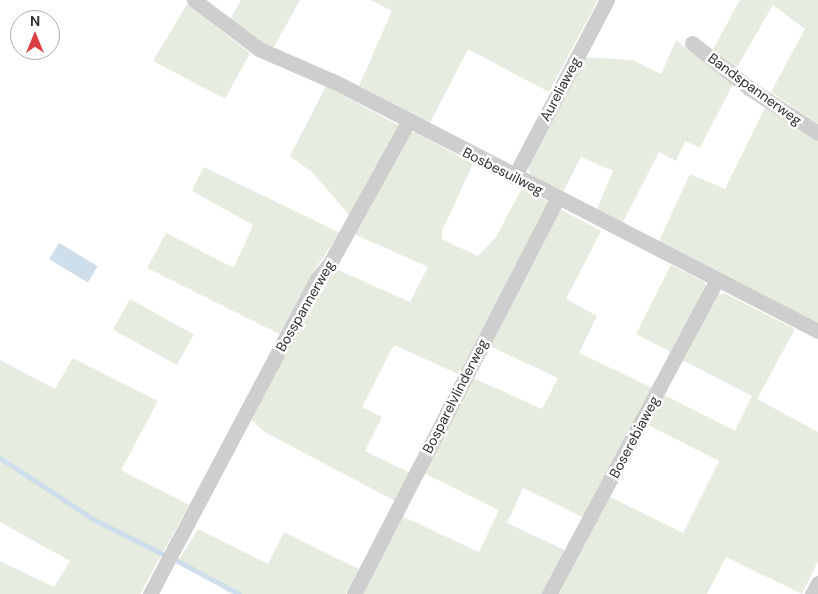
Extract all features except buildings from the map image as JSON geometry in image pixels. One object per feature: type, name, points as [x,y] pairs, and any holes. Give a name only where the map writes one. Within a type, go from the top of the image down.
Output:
[{"type":"street","name":"Bosbesuilweg","points":[[194,0],[259,49],[335,82],[514,177],[818,332]]},
{"type":"street","name":"Aureliaweg","points":[[514,177],[606,0]]},
{"type":"street","name":"Bandspannerweg","points":[[692,43],[749,88],[818,133]]},
{"type":"street","name":"Bosspannerweg","points":[[154,588],[317,279],[330,263],[408,122]]},
{"type":"street","name":"Bosparelvlinderweg","points":[[354,594],[557,199]]},
{"type":"street","name":"Boserebiaweg","points":[[549,594],[718,280]]},
{"type":"street","points":[[812,594],[818,583]]},
{"type":"shaded area","points":[[241,0],[300,0],[274,47],[259,43],[230,19]]},
{"type":"shaded area","points":[[371,0],[598,0],[549,92],[468,49],[430,123],[359,86],[392,11]]},
{"type":"shaded area","points":[[740,0],[818,0],[818,124],[771,92],[805,29],[773,5],[736,69],[712,51]]},
{"type":"shaded area","points":[[187,4],[250,53],[225,99],[153,61]]},
{"type":"shaded area","points":[[676,40],[733,84],[700,148],[685,141],[676,161],[659,152],[622,224],[596,211],[613,171],[581,157],[562,194],[533,177],[528,169],[530,160],[583,57],[632,60],[661,74]]},
{"type":"shaded area","points":[[326,86],[400,126],[349,215],[313,173],[290,156]]},
{"type":"shaded area","points":[[766,106],[818,141],[818,323],[659,241],[690,174],[725,189]]},
{"type":"shaded area","points":[[416,132],[473,164],[442,231],[442,239],[478,256],[496,237],[522,188],[549,202],[460,375],[394,345],[362,407],[382,417],[365,451],[410,473],[395,501],[263,431],[250,418],[331,267],[410,302],[428,267],[352,233],[409,133]]},
{"type":"shaded area","points":[[204,167],[340,233],[313,272],[281,335],[147,268],[166,233],[234,268],[253,225],[192,191]]},
{"type":"shaded area","points":[[560,209],[601,231],[566,299],[597,316],[579,353],[653,388],[584,518],[523,488],[507,523],[567,551],[543,594],[362,594],[402,516],[479,552],[499,510],[424,473],[471,377],[542,409],[558,378],[490,346]]},
{"type":"shaded area","points":[[671,265],[705,282],[706,289],[671,352],[636,334]]},
{"type":"shaded area","points":[[718,294],[726,294],[795,329],[757,399],[818,432],[818,561],[802,594],[726,557],[707,594],[554,594],[608,496],[683,533],[719,461],[646,424],[662,394],[735,431],[752,396],[682,360],[710,303]]},
{"type":"shaded area","points":[[130,299],[194,334],[177,365],[113,330]]},
{"type":"shaded area","points":[[73,358],[158,401],[121,470],[189,505],[140,594],[0,594],[0,561],[54,587],[70,561],[0,522],[0,360],[55,389]]},
{"type":"shaded area","points":[[198,529],[268,564],[284,532],[359,569],[346,594],[239,594],[178,561]]},
{"type":"water","points":[[59,243],[98,266],[88,282],[49,259]]},
{"type":"waterway","points":[[0,458],[95,520],[163,554]]},
{"type":"waterway","points":[[178,561],[239,594]]}]
